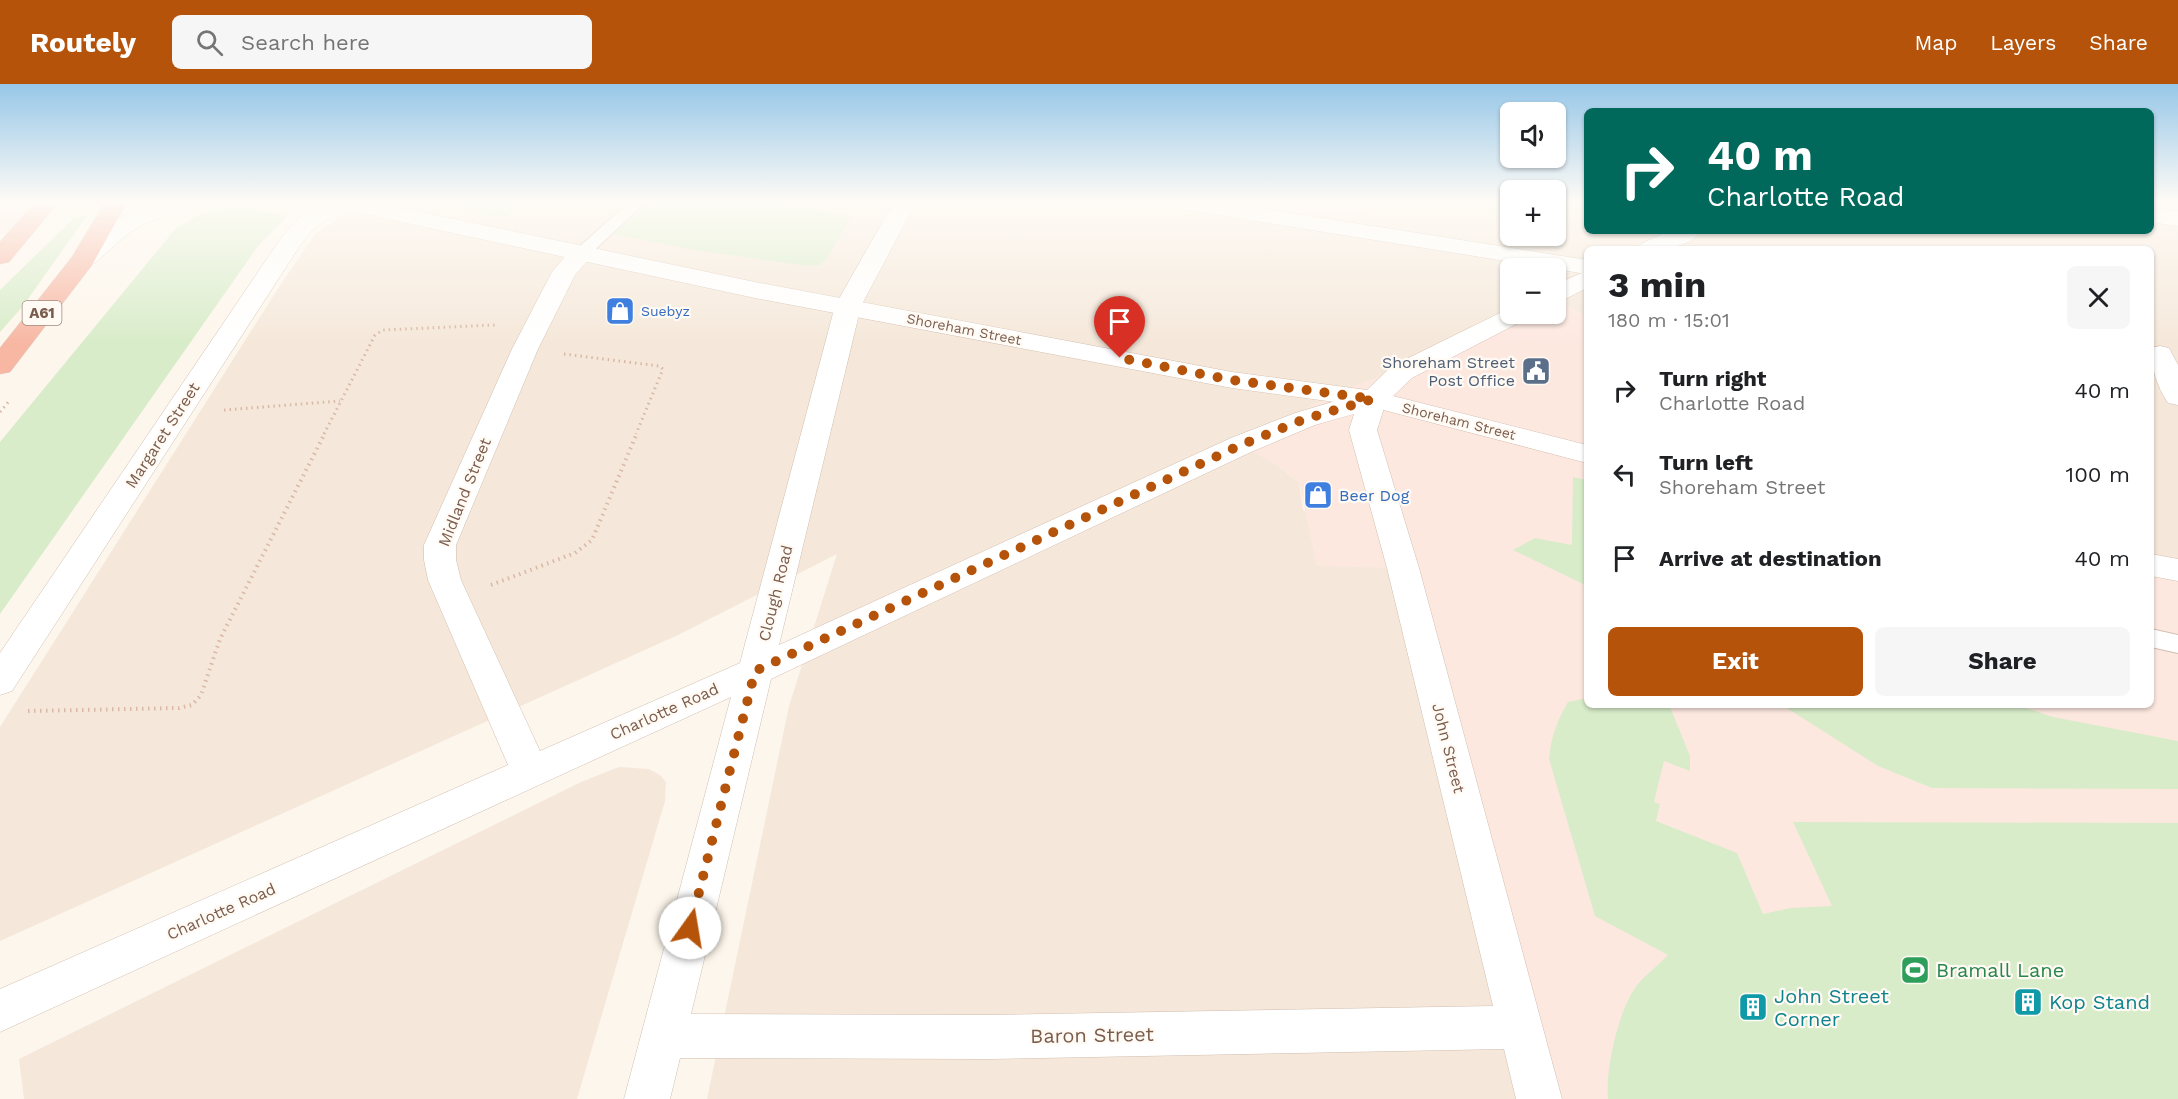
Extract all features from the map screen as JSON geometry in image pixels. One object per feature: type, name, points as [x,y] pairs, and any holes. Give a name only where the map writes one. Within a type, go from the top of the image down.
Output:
[{"type":"highway","name":"A61","points":[[0,366],[89,249]]},
{"type":"street","points":[[83,260],[95,249]]},
{"type":"street","name":"Margaret Street","points":[[0,681],[285,249]]},
{"type":"street","name":"Shoreham Street","points":[[565,249],[656,270],[1232,380],[1373,399],[1584,453]]},
{"type":"street","name":"Clough Road","points":[[647,1099],[848,306],[878,249]]},
{"type":"street","points":[[1477,249],[1584,267]]},
{"type":"street","name":"Midland Street","points":[[530,771],[454,600],[442,580],[439,560],[440,545],[531,336],[564,272],[582,253]]},
{"type":"street","points":[[1566,289],[1584,280]]},
{"type":"street","name":"Charlotte Road","points":[[0,1011],[755,671],[1184,471],[1305,419],[1373,399],[1402,372],[1500,323]]},
{"type":"street","points":[[2163,354],[2178,397]]},
{"type":"street","name":"John Street","points":[[1373,399],[1363,430],[1403,568],[1539,1099]]},
{"type":"street","points":[[2154,566],[2178,570]]},
{"type":"street","name":"Baron Street","points":[[664,1036],[990,1037],[1520,1027]]},
{"type":"lane","points":[[582,253],[586,249]]},
{"type":"lane","points":[[2154,639],[2178,644]]},
{"type":"path","points":[[24,711],[179,708],[192,705],[201,695],[220,639],[340,401],[378,332],[531,336],[659,366],[663,369],[592,540],[575,553],[454,600]]},
{"type":"path","points":[[177,413],[340,401]]},
{"type":"shaded area","points":[[305,249],[1584,249],[1584,315],[1566,305],[1566,258],[1500,258],[1500,322],[1420,362],[1278,466],[1299,482],[1303,510],[1403,568],[1539,1099],[707,1099],[789,706],[837,554],[678,635],[0,941],[0,727]]},
{"type":"shaded area","points":[[2154,249],[2178,249],[2178,570],[2154,566]]},
{"type":"shaded area","points":[[1566,305],[1584,315],[1584,708],[2154,708],[2154,566],[2178,570],[2178,1099],[1539,1099],[1403,568],[1317,566],[1299,482],[1278,466],[1241,445],[1332,394],[1420,362],[1500,322],[1500,324],[1566,324]]},
{"type":"shaded area","points":[[619,767],[649,769],[660,775],[666,782],[665,801],[577,1099],[24,1099],[19,1059],[581,782]]},
{"type":"green space","points":[[42,249],[63,249],[23,306],[0,332],[0,290]]},
{"type":"green space","points":[[159,249],[256,249],[0,614],[0,442]]},
{"type":"green space","points":[[692,249],[832,249],[820,265],[808,266]]},
{"type":"green space","points":[[1573,477],[1584,479],[1584,585],[1513,550],[1535,538],[1572,545]]},
{"type":"green space","name":"Bramall Lane","points":[[1584,699],[1584,708],[1670,708],[1690,756],[1690,771],[1664,761],[1654,802],[1660,804],[1656,821],[1737,853],[1763,914],[1790,908],[1832,906],[1793,822],[2178,823],[2178,1099],[1608,1099],[1611,1055],[1625,1007],[1638,984],[1668,955],[1595,916],[1549,759],[1555,729],[1568,702]]},
{"type":"green space","points":[[1787,708],[2026,708],[2053,717],[2178,741],[2178,789],[1932,788],[1878,766]]},
{"type":"place","name":"Suebyz","points":[[620,311]]},
{"type":"place","name":"Shoreham Street Post Office","points":[[1536,371]]},
{"type":"place","name":"Beer Dog","points":[[1318,495]]},
{"type":"place","name":"Bramall Lane","points":[[1915,970]]},
{"type":"place","name":"Kop Stand","points":[[2028,1002]]},
{"type":"place","name":"John Street Corner","points":[[1753,1007]]},
{"type":"route","points":[[690,928],[755,671],[1241,445],[1305,419],[1373,399],[1232,380],[1120,358]]}]
